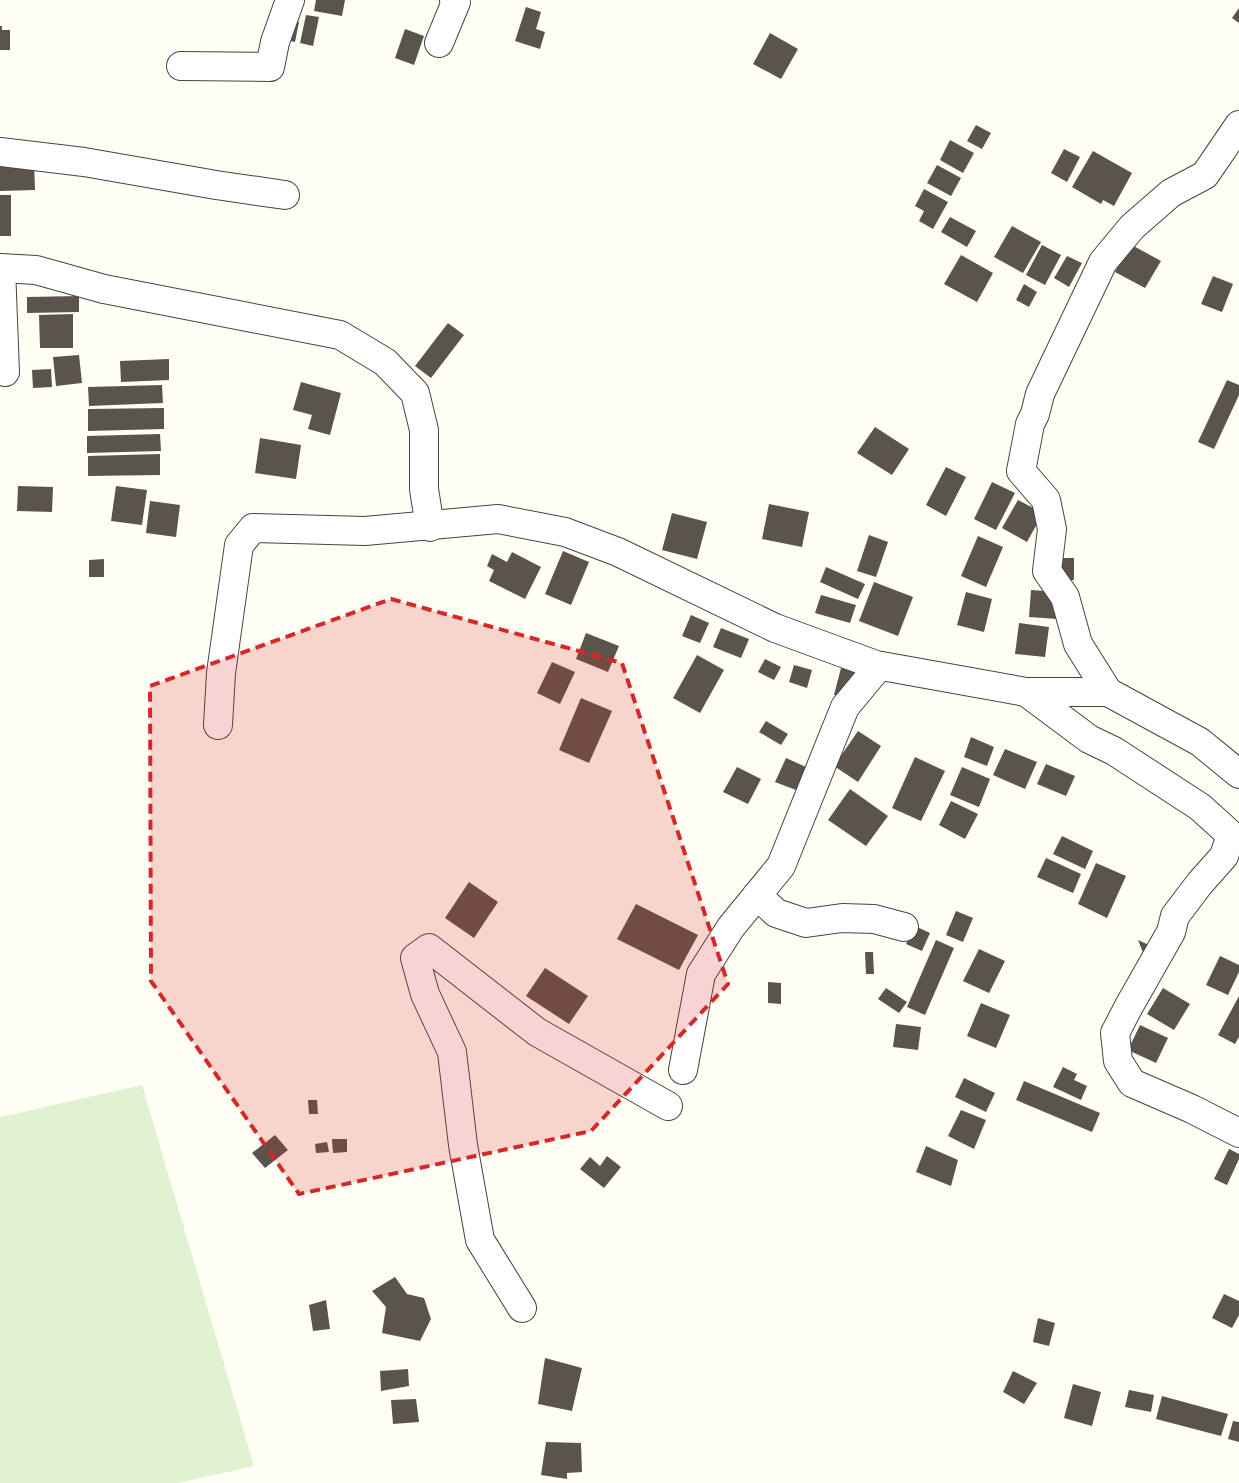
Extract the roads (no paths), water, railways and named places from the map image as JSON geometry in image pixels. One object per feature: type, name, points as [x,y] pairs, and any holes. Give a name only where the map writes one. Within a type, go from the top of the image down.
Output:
[{"type":"street","points":[[181,66],[270,67],[275,42],[290,0]]},
{"type":"street","points":[[439,43],[456,2],[454,0]]},
{"type":"street","points":[[1108,692],[1078,644],[1064,597],[1047,571],[1052,529],[1046,500],[1022,471],[1030,424],[1036,414],[1040,394],[1103,262],[1132,227],[1171,193],[1205,175],[1239,125]]},
{"type":"street","points":[[0,152],[84,162],[285,195]]},
{"type":"street","points":[[5,372],[0,268],[36,270],[104,289],[340,335],[385,362],[415,393],[424,430],[424,489],[430,526]]},
{"type":"street","points":[[218,725],[221,673],[240,545],[252,528],[365,531],[498,519],[565,532],[618,552],[775,628],[879,666],[1026,692],[1108,692],[1200,742],[1239,774]]},
{"type":"street","points":[[683,1070],[701,974],[731,927],[781,866],[845,707],[879,666]]},
{"type":"street","points":[[1026,692],[1089,739],[1114,751],[1200,807],[1231,834],[1224,856],[1200,882],[1175,916],[1171,932],[1115,1033],[1118,1061],[1132,1083],[1239,1132]]},
{"type":"street","points":[[757,895],[776,913],[806,923],[842,918],[874,919],[904,927]]},
{"type":"street","points":[[522,1308],[480,1240],[463,1145],[452,1052],[425,994],[416,958],[429,948],[537,1032],[668,1106]]}]
